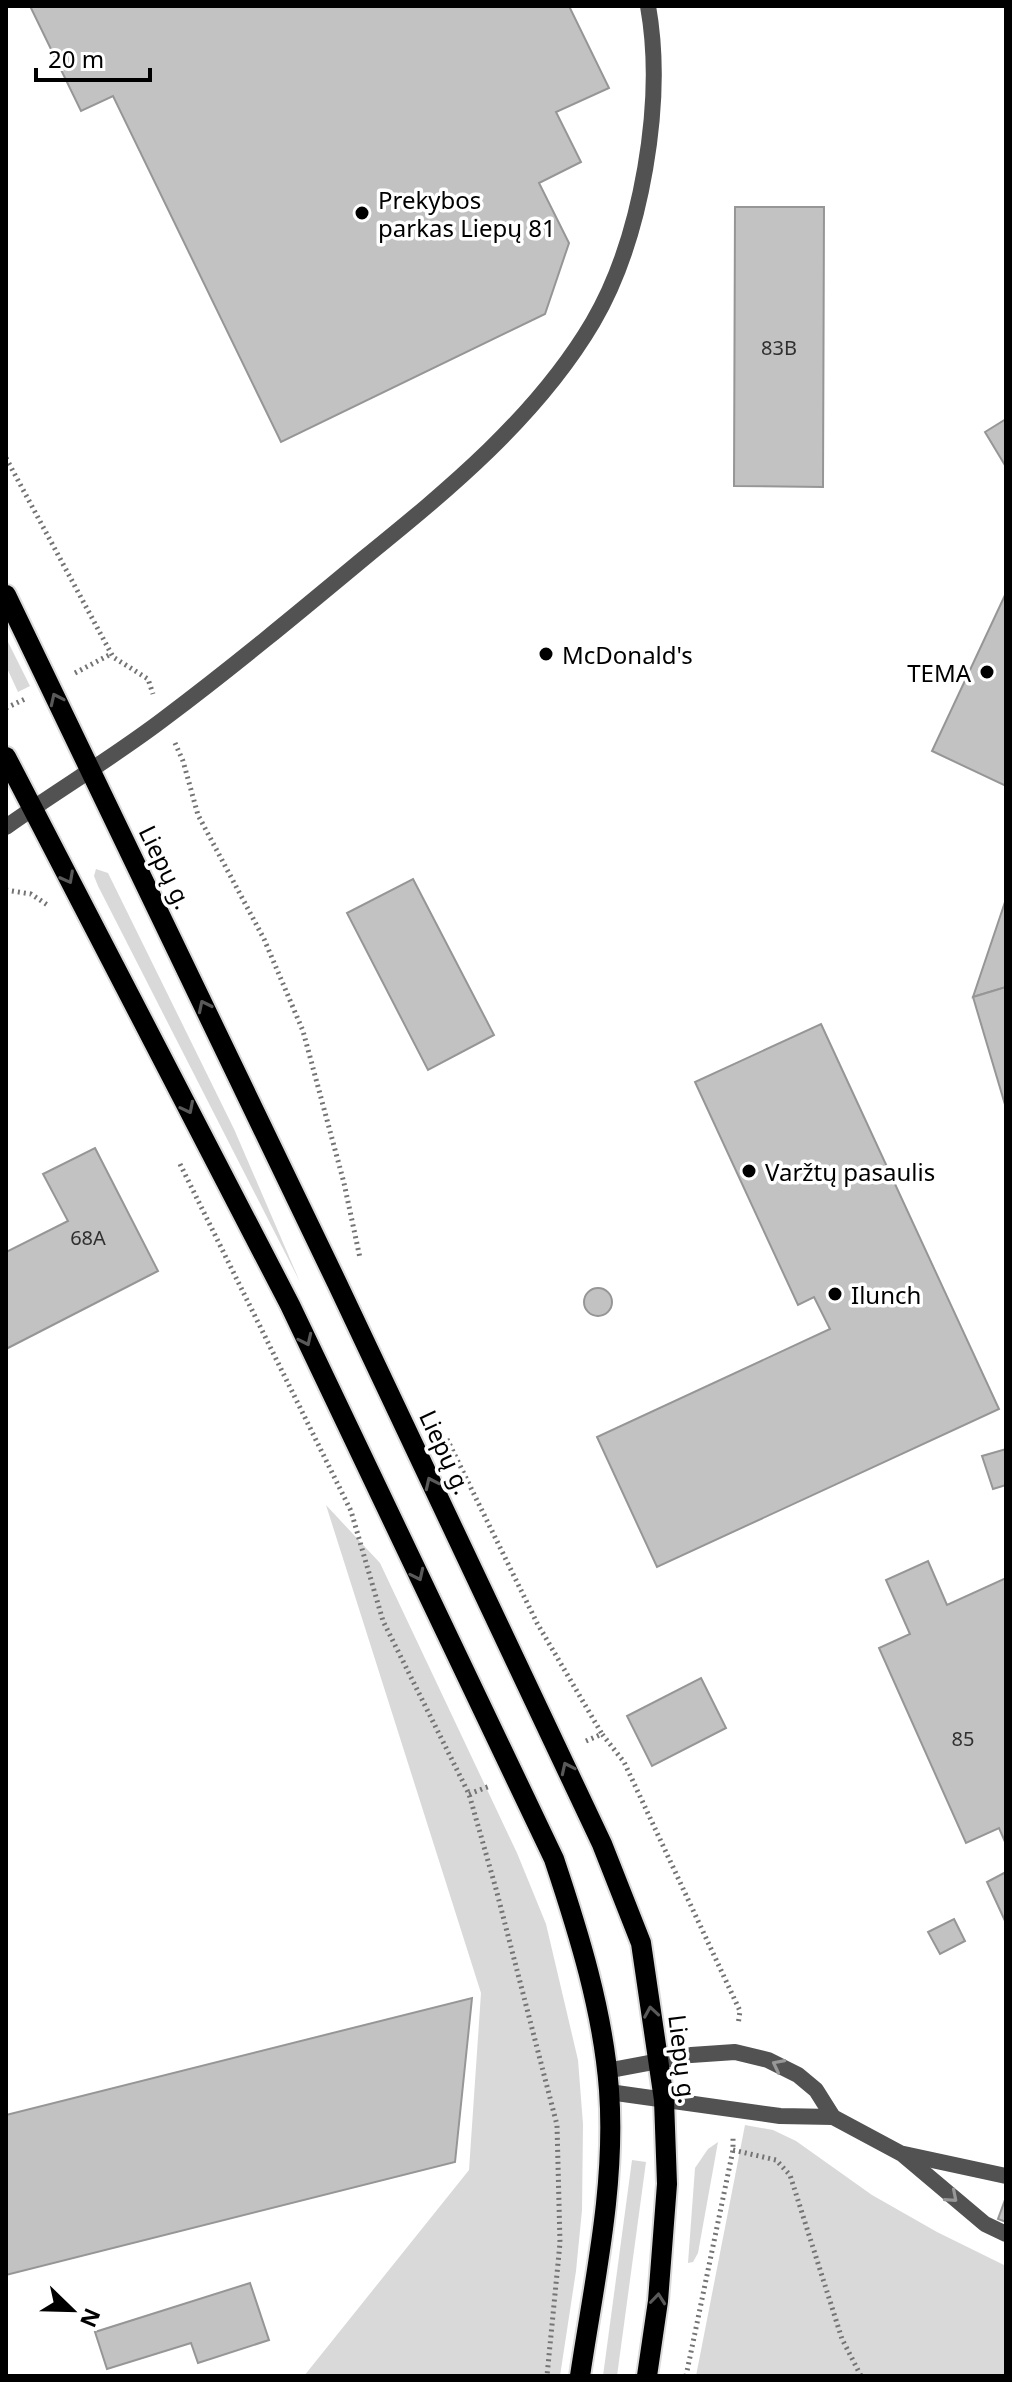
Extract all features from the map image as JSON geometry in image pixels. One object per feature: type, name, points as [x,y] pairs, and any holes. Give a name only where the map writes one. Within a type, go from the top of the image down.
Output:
[{"type":"main road","name":"Liepų g.","points":[[6,595],[337,1283],[602,1844],[641,1943],[664,2100],[667,2184],[658,2301],[647,2376]]},
{"type":"main road","points":[[6,757],[290,1305],[554,1859],[586,1955],[609,2092],[608,2186],[580,2376]]},
{"type":"street","points":[[6,827],[163,720],[434,501],[543,394],[594,321],[630,238],[648,156],[653,78],[648,6]]},
{"type":"street","points":[[606,2071],[659,2060],[735,2052],[768,2060],[798,2075],[816,2090],[833,2117]]},
{"type":"street","points":[[609,2092],[780,2116],[833,2117],[902,2154],[985,2224],[1006,2234]]},
{"type":"street","points":[[902,2154],[1006,2176]]},
{"type":"path","points":[[6,458],[113,657],[148,679],[183,761],[198,815],[264,939],[303,1031],[344,1183],[362,1269]]},
{"type":"path","points":[[6,890],[31,894],[52,908]]},
{"type":"path","points":[[179,1162],[351,1511],[383,1621],[469,1794],[557,2125],[560,2243],[547,2376]]},
{"type":"path","points":[[446,1438],[537,1623],[602,1734]]},
{"type":"path","points":[[686,2376],[733,2150],[776,2160],[790,2175],[842,2339],[861,2376]]},
{"type":"shaded area","points":[[6,638],[30,686],[18,692],[6,666]]},
{"type":"shaded area","points":[[96,869],[108,873],[234,1129],[300,1282],[98,886],[94,876]]},
{"type":"shaded area","points":[[326,1505],[380,1563],[517,1853],[546,1924],[578,2060],[583,2124],[582,2210],[560,2376],[304,2376],[469,2170],[481,1993]]},
{"type":"shaded area","points":[[745,2125],[773,2130],[796,2141],[872,2195],[1006,2266],[1006,2376],[696,2376]]},
{"type":"shaded area","points":[[718,2142],[698,2253],[693,2262],[688,2263],[695,2168],[708,2149]]},
{"type":"shaded area","points":[[632,2160],[646,2162],[617,2376],[603,2376]]},
{"type":"building","name":"Prekybos parkas Liepų 81","points":[[30,6],[569,6],[609,88],[556,112],[581,162],[539,183],[569,243],[545,314],[281,442],[113,96],[81,111]]},
{"type":"building","points":[[735,207],[824,207],[823,487],[734,486]]},
{"type":"building","points":[[1006,419],[1006,467],[985,432]]},
{"type":"building","name":"TEMA","points":[[1006,593],[1006,786],[932,751]]},
{"type":"building","points":[[413,879],[494,1035],[428,1070],[347,913]]},
{"type":"building","points":[[1006,899],[1006,987],[973,997]]},
{"type":"building","points":[[1006,987],[1006,1108],[973,997]]},
{"type":"building","points":[[821,1024],[999,1409],[657,1567],[597,1437],[830,1329],[814,1297],[798,1305],[695,1082]]},
{"type":"building","points":[[95,1148],[158,1271],[6,1349],[6,1252],[68,1221],[43,1174]]},
{"type":"building","points":[[598,1288],[608,1292],[612,1302],[608,1312],[598,1316],[588,1312],[584,1302],[588,1292]]},
{"type":"building","points":[[1006,1449],[1006,1485],[993,1489],[982,1456]]},
{"type":"building","points":[[928,1561],[947,1605],[1006,1578],[1006,1844],[999,1828],[966,1843],[879,1648],[910,1634],[886,1580]]},
{"type":"building","points":[[701,1678],[726,1728],[652,1766],[627,1716]]},
{"type":"building","points":[[1006,1872],[1006,1923],[987,1882]]},
{"type":"building","points":[[954,1919],[965,1941],[940,1954],[928,1932]]},
{"type":"building","points":[[472,1998],[455,2162],[6,2275],[6,2115]]},
{"type":"building","points":[[1006,2197],[1006,2222],[998,2219]]},
{"type":"building","points":[[250,2283],[269,2340],[198,2363],[191,2343],[107,2369],[95,2332]]},
{"type":"place","name":"Prekybos parkas Liepų 81","points":[[362,213]]},
{"type":"place","name":"McDonald's","points":[[546,654]]},
{"type":"place","name":"TEMA","points":[[987,672]]},
{"type":"place","name":"Varžtų pasaulis","points":[[749,1171]]},
{"type":"place","name":"Ilunch","points":[[835,1294]]}]
